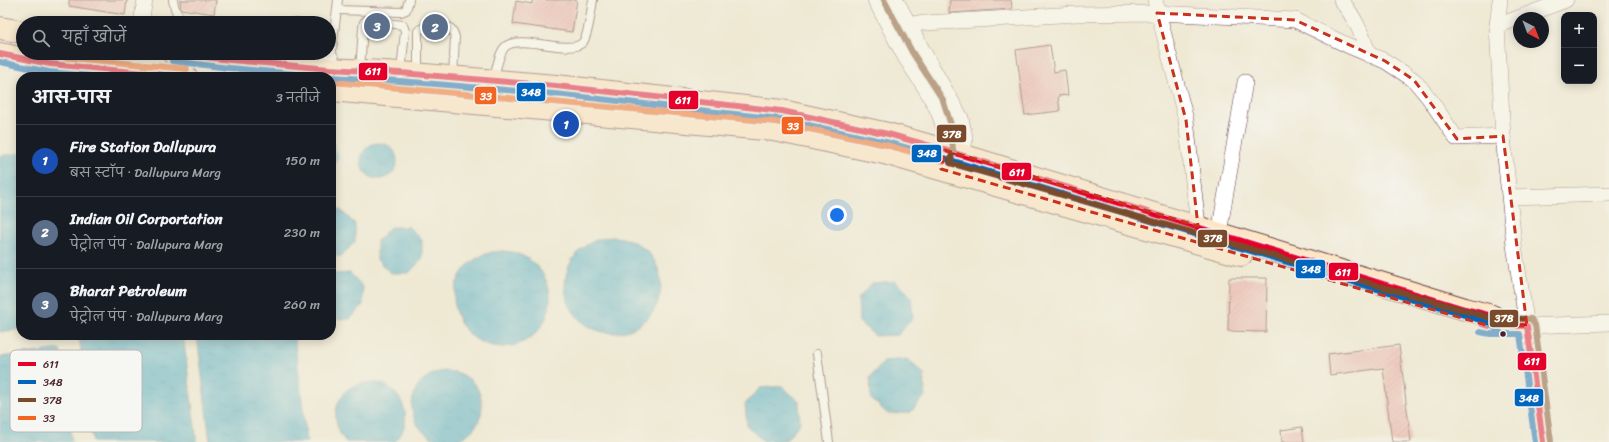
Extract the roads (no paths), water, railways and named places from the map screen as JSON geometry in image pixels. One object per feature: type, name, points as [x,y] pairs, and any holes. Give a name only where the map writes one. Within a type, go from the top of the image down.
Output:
[{"type":"main road","points":[[0,28],[16,31]]},
{"type":"main road","points":[[0,54],[16,57]]},
{"type":"main road","points":[[30,60],[50,64],[134,72]]},
{"type":"main road","points":[[230,60],[331,72],[360,71],[409,74],[556,86],[782,111],[888,134],[952,163],[1490,326],[1527,326],[1543,442]]},
{"type":"main road","points":[[336,73],[774,130],[884,153],[952,163],[1198,226],[1465,309],[1492,316],[1505,325]]},
{"type":"street","points":[[142,16],[145,0]]},
{"type":"street","points":[[875,0],[905,56],[936,103],[952,163]]},
{"type":"street","points":[[896,0],[961,118],[965,137],[952,163]]},
{"type":"street","points":[[1341,0],[1351,12],[1362,33],[1369,54]]},
{"type":"street","points":[[1500,0],[1497,26],[1503,136],[1514,245],[1527,326],[1609,323]]},
{"type":"street","points":[[1497,26],[1566,0]]},
{"type":"street","points":[[908,24],[1076,14],[1156,7],[1295,20],[1385,61],[1414,80],[1429,98],[1456,138],[1503,136]]},
{"type":"street","points":[[1156,7],[1186,120],[1198,226]]},
{"type":"street","points":[[0,23],[16,25]]},
{"type":"street","points":[[303,60],[331,72]]},
{"type":"street","points":[[1219,233],[1245,82]]},
{"type":"street","points":[[1510,197],[1609,194]]},
{"type":"lane","points":[[173,0],[174,9],[179,16]]},
{"type":"lane","points":[[335,16],[338,0]]},
{"type":"lane","points":[[337,10],[401,12],[406,10],[409,0]]},
{"type":"lane","points":[[493,81],[501,52],[505,46],[526,43],[568,47],[577,46],[583,42],[586,35],[592,0]]},
{"type":"lane","points":[[360,71],[362,28],[364,22],[367,21],[403,25],[405,31],[409,74]]},
{"type":"lane","points":[[409,74],[418,32],[424,27],[446,27],[450,28],[454,32],[455,37],[453,78]]},
{"type":"lane","points":[[331,60],[331,72]]},
{"type":"lane","points":[[817,354],[829,442]]},
{"type":"water","points":[[383,143],[392,148],[396,154],[396,168],[392,174],[383,179],[375,179],[366,174],[362,168],[361,157],[366,148],[372,144]]},
{"type":"water","points":[[336,150],[338,156],[336,161]]},
{"type":"water","points":[[16,154],[16,330],[0,332],[0,156]]},
{"type":"water","points":[[336,210],[341,210],[355,224],[355,242],[341,256],[336,256]]},
{"type":"water","points":[[390,227],[409,227],[422,240],[422,259],[409,273],[390,273],[377,260],[377,241]]},
{"type":"water","points":[[613,237],[631,241],[640,245],[647,251],[653,258],[657,267],[661,285],[657,303],[653,312],[647,319],[640,325],[631,329],[613,333],[595,329],[586,325],[579,319],[573,312],[569,303],[565,285],[569,267],[573,258],[579,251],[586,245],[595,241]]},
{"type":"water","points":[[502,251],[520,255],[536,265],[546,281],[550,299],[546,317],[536,333],[520,343],[502,347],[484,343],[468,333],[458,317],[454,299],[458,281],[468,265],[484,255]]},
{"type":"water","points":[[350,273],[363,287],[363,305],[350,319],[336,319],[336,274]]},
{"type":"water","points":[[895,281],[911,296],[913,318],[898,335],[875,336],[859,322],[858,299],[872,283]]},
{"type":"water","points":[[80,340],[184,340],[197,442],[93,442],[92,432],[142,432],[142,350],[81,350]]},
{"type":"water","points":[[198,340],[295,340],[307,442],[210,442]]},
{"type":"water","points":[[10,356],[10,432],[71,432],[72,442],[0,442],[0,357]]},
{"type":"water","points":[[907,359],[924,374],[925,396],[910,413],[888,414],[871,399],[870,377],[885,361]]},
{"type":"water","points":[[447,371],[460,374],[472,381],[479,393],[482,406],[479,419],[472,431],[460,438],[447,441],[434,438],[422,431],[415,419],[412,406],[415,393],[422,381],[434,374]]},
{"type":"water","points":[[372,382],[390,388],[400,398],[405,412],[405,425],[395,442],[346,442],[337,423],[336,410],[338,403],[346,391],[352,387]]},
{"type":"water","points":[[782,386],[799,401],[800,423],[786,440],[763,441],[747,426],[745,404],[760,388]]},
{"type":"place","name":"Bharat Petroleum","points":[[377,26]]},
{"type":"place","name":"Indian Oil Corportation","points":[[435,27]]},
{"type":"place","name":"Fire Station Dallupura","points":[[566,124]]}]
